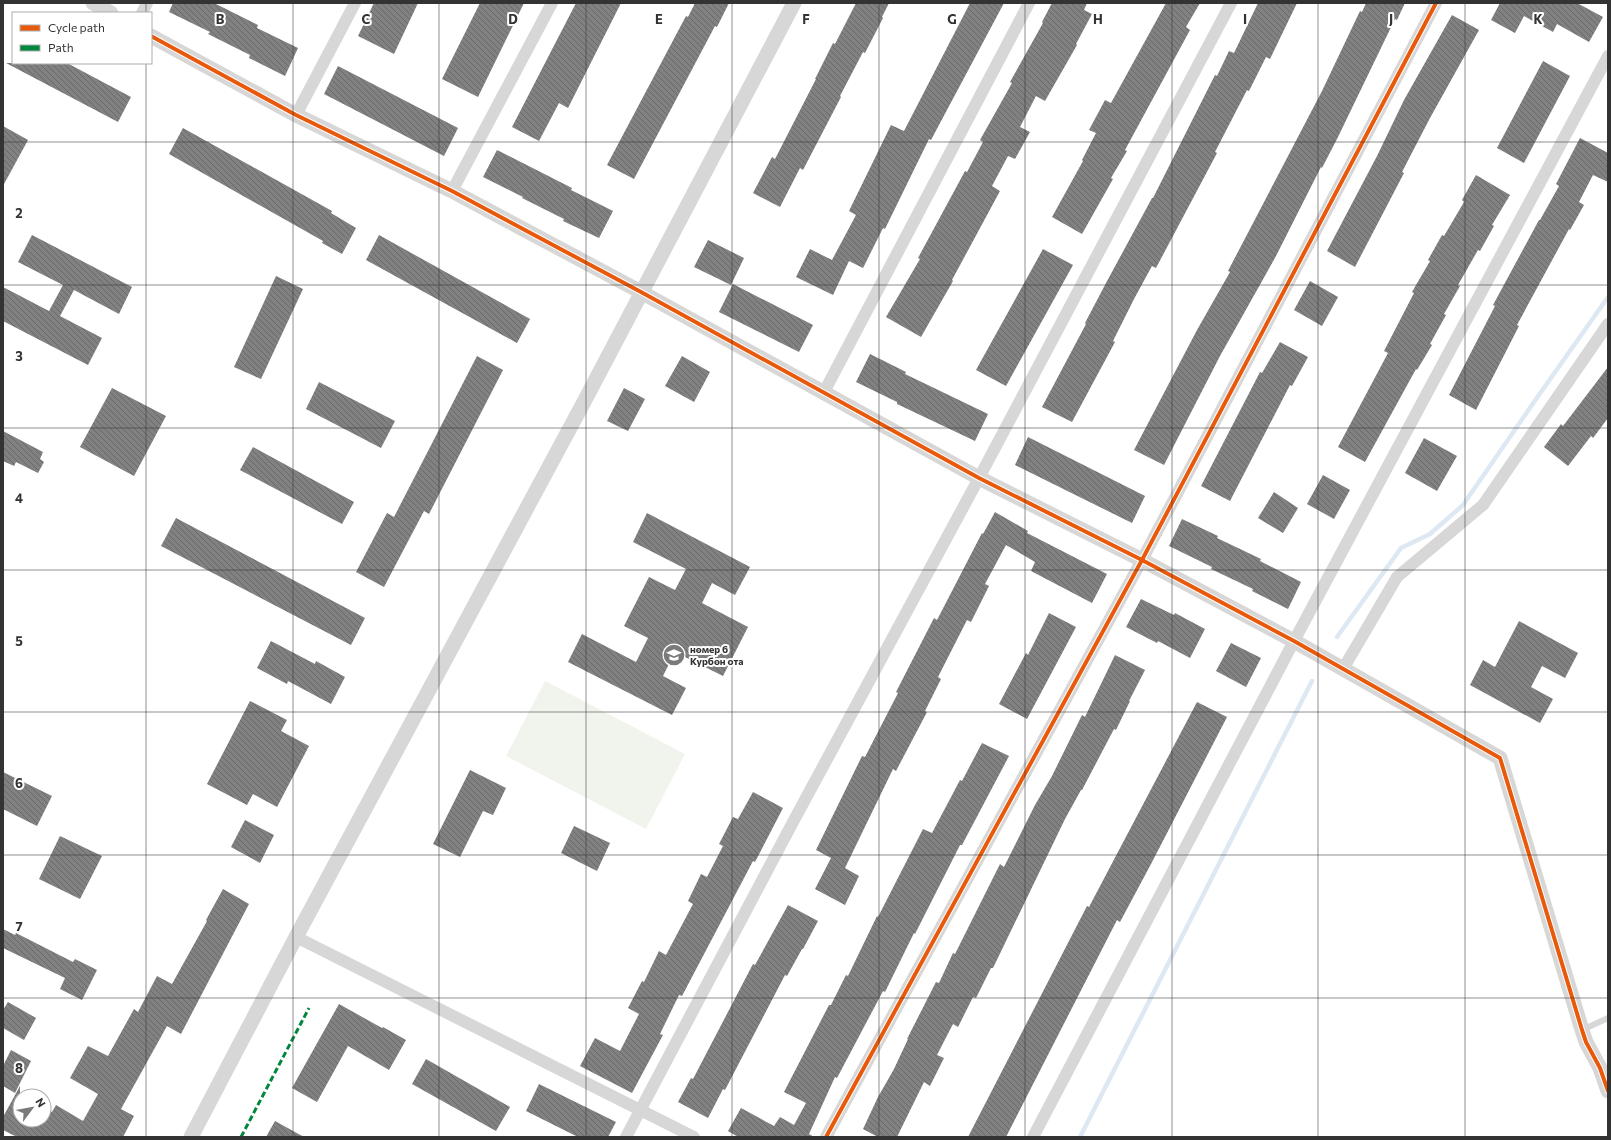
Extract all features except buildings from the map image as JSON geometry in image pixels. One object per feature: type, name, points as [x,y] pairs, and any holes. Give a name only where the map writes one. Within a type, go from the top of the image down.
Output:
[{"type":"street","points":[[93,3],[109,12]]},
{"type":"street","points":[[142,12],[147,3]]},
{"type":"street","points":[[296,115],[354,3]]},
{"type":"street","points":[[452,191],[552,3]]},
{"type":"street","points":[[192,1137],[296,937],[585,400],[794,3]]},
{"type":"street","points":[[824,394],[1029,3]]},
{"type":"street","points":[[626,1137],[793,822],[979,478],[1231,3]]},
{"type":"street","points":[[826,1137],[1142,560],[1436,3]]},
{"type":"street","points":[[152,37],[296,115],[452,191],[641,292],[979,478],[1142,560],[1294,641],[1500,758],[1582,1030],[1586,1042],[1600,1068],[1608,1091]]},
{"type":"street","points":[[1033,1137],[1294,641],[1608,56]]},
{"type":"street","points":[[1343,669],[1398,577],[1483,505],[1608,324]]},
{"type":"street","points":[[296,937],[641,1109],[694,1137]]},
{"type":"lane","points":[[1582,1030],[1608,1018]]},
{"type":"shaded area","points":[[545,681],[685,754],[646,829],[506,756]]},
{"type":"waterway","points":[[1337,637],[1401,548],[1430,534],[1463,505],[1608,297]]},
{"type":"waterway","points":[[1080,1137],[1312,681]]},
{"type":"marked path","points":[[241,1137],[309,1008]]},
{"type":"cycle path","points":[[826,1137],[1142,560],[1436,3]]},
{"type":"cycle path","points":[[152,37],[296,115],[452,191],[641,292],[979,478],[1142,560],[1294,641],[1500,758],[1582,1030],[1586,1042],[1600,1068],[1608,1091]]},
{"type":"place","name":"номер 6 Курбон ота","points":[[674,655]]}]
